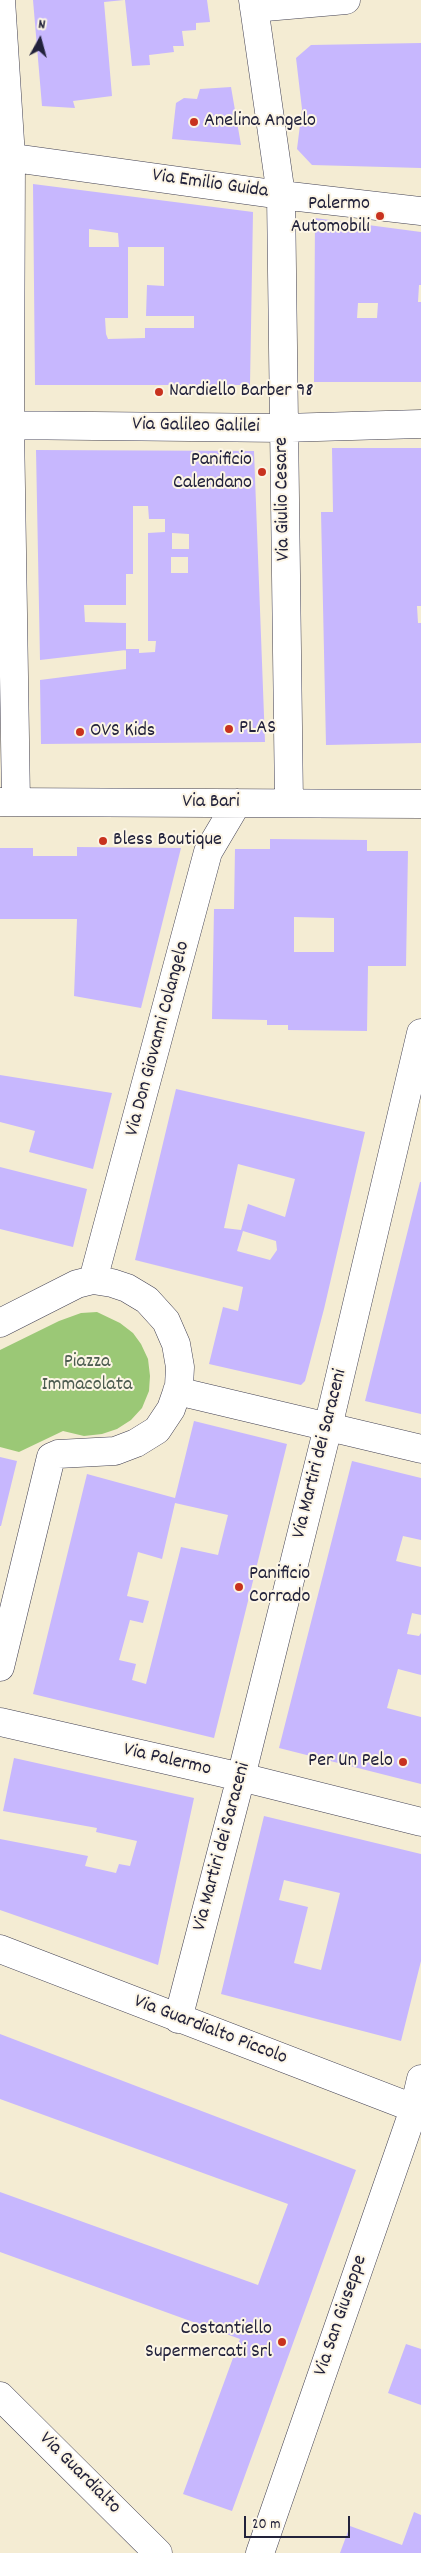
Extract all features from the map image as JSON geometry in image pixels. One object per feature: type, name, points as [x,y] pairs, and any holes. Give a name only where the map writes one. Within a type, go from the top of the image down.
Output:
[{"type":"street","points":[[1,0],[5,156],[8,802]]},
{"type":"street","points":[[253,4],[346,0]]},
{"type":"street","name":"Via Giulio Cesare","points":[[253,4],[281,195],[289,803]]},
{"type":"street","name":"Via Emilio Guida","points":[[5,156],[281,195],[421,211]]},
{"type":"street","name":"Via Galileo Galilei","points":[[5,425],[283,428],[421,424]]},
{"type":"street","name":"Via Bari","points":[[8,802],[421,804]]},
{"type":"street","name":"Via Don Giovanni Colangelo","points":[[93,1280],[208,852],[237,803]]},
{"type":"street","name":"Via Martiri dei Saraceni","points":[[178,2019],[241,1778],[328,1427],[421,1033]]},
{"type":"street","points":[[0,1322],[76,1284],[93,1280],[127,1288],[147,1300],[166,1321],[176,1344],[179,1359],[177,1391],[171,1409],[157,1430],[136,1443],[116,1451],[58,1454],[51,1457],[0,1667]]},
{"type":"street","points":[[177,1391],[421,1449]]},
{"type":"street","name":"Via Palermo","points":[[0,1722],[421,1822]]},
{"type":"street","name":"Via Guardialto Piccolo","points":[[0,1949],[417,2110]]},
{"type":"street","name":"Via San Giuseppe","points":[[260,2553],[417,2110],[421,2079]]},
{"type":"street","name":"Via Guardialto","points":[[0,2396],[158,2553]]},
{"type":"green space","name":"Piazza Immacolata","points":[[97,1312],[120,1323],[133,1333],[141,1344],[148,1359],[150,1376],[149,1391],[142,1408],[131,1420],[117,1429],[102,1434],[84,1436],[63,1431],[19,1452],[0,1447],[0,1350],[59,1321],[81,1313]]},
{"type":"building","points":[[33,0],[124,0],[104,2],[112,96],[73,101],[75,108],[42,106]]},
{"type":"building","points":[[125,0],[207,0],[210,22],[196,23],[196,30],[182,31],[184,46],[173,46],[174,52],[149,55],[150,65],[132,66]]},
{"type":"building","points":[[421,43],[421,168],[312,165],[297,149],[302,109],[296,58],[311,45]]},
{"type":"building","points":[[231,87],[241,145],[172,139],[176,103],[184,98],[197,99],[200,89]]},
{"type":"building","points":[[33,184],[253,212],[250,385],[35,385]],"holes":[[[89,229],[118,233],[119,247],[89,247]],[[128,247],[164,247],[164,286],[147,285],[146,316],[194,316],[194,328],[145,328],[145,338],[108,339],[105,318],[128,318]]]},
{"type":"building","points":[[315,218],[421,232],[421,285],[419,285],[418,302],[421,302],[421,382],[314,382]],"holes":[[[358,303],[378,303],[377,318],[357,318]]]},
{"type":"building","points":[[332,448],[421,448],[421,606],[417,606],[418,623],[421,623],[421,743],[326,745],[321,512],[333,512]]},
{"type":"building","points":[[36,450],[254,451],[265,742],[41,744],[40,680],[126,669],[126,650],[40,660]],"holes":[[[133,506],[148,506],[149,519],[165,519],[165,532],[148,533],[148,641],[156,641],[155,652],[139,653],[139,649],[126,649],[126,623],[85,622],[84,605],[126,605],[126,574],[133,574]],[[172,533],[189,534],[189,549],[172,549]],[[171,557],[188,557],[188,573],[171,573]]]},
{"type":"building","points":[[270,839],[367,840],[367,851],[408,851],[406,966],[368,966],[367,1031],[288,1030],[288,1025],[267,1025],[267,1020],[212,1019],[214,909],[234,909],[235,849],[270,849]],"holes":[[[294,917],[334,918],[334,952],[294,952]]]},
{"type":"building","points":[[77,847],[181,848],[141,1008],[74,996],[77,919],[0,919],[0,848],[33,848],[33,856],[77,856]]},
{"type":"building","points":[[0,1075],[112,1093],[93,1169],[29,1152],[35,1131],[0,1122]]},
{"type":"building","points":[[176,1089],[365,1132],[324,1309],[305,1381],[301,1385],[209,1364],[223,1307],[238,1311],[243,1287],[135,1260]],"holes":[[[238,1164],[295,1179],[285,1217],[248,1204],[241,1230],[224,1228]],[[243,1231],[276,1241],[277,1250],[270,1260],[237,1251]]]},
{"type":"building","points":[[0,1167],[87,1189],[73,1247],[0,1229]]},
{"type":"building","points":[[421,1182],[421,1414],[365,1401]]},
{"type":"building","points":[[194,1421],[287,1444],[214,1738],[33,1694],[87,1474],[175,1498]],"holes":[[[175,1503],[228,1515],[218,1555],[181,1547],[146,1684],[132,1680],[136,1664],[119,1660],[130,1620],[143,1623],[149,1601],[127,1596],[138,1552],[162,1559]]]},
{"type":"building","points":[[0,1457],[17,1461],[1,1526],[0,1526]]},
{"type":"building","points":[[352,1461],[421,1478],[421,1540],[403,1536],[396,1561],[421,1567],[421,1615],[412,1613],[407,1634],[419,1636],[421,1633],[421,1675],[398,1669],[387,1708],[421,1717],[421,1784],[279,1748]]},
{"type":"building","points":[[14,1758],[194,1798],[158,1965],[0,1910],[0,1839],[88,1856],[85,1866],[116,1873],[119,1864],[130,1866],[137,1841],[96,1832],[97,1828],[3,1811]]},
{"type":"building","points":[[264,1816],[421,1854],[421,1961],[401,2041],[221,1994]],"holes":[[[284,1880],[340,1893],[321,1970],[294,1963],[308,1907],[279,1900]]]},
{"type":"building","points":[[0,2034],[356,2170],[232,2511],[183,2494],[240,2339],[0,2252],[0,2192],[258,2285],[288,2204],[0,2099]]},
{"type":"building","points":[[406,2344],[421,2349],[421,2405],[388,2393]]},
{"type":"building","points":[[414,2512],[421,2515],[421,2553],[340,2553],[350,2526],[402,2545]]},
{"type":"place","name":"Anelina Angelo","points":[[194,122]]},
{"type":"place","name":"Palermo Automobili","points":[[380,216]]},
{"type":"place","name":"Nardiello Barber 98","points":[[159,392]]},
{"type":"place","name":"Panificio Calendano","points":[[262,472]]},
{"type":"place","name":"PLAS","points":[[229,729]]},
{"type":"place","name":"OVS Kids","points":[[80,732]]},
{"type":"place","name":"Bless Boutique","points":[[103,841]]},
{"type":"place","name":"Panificio Corrado","points":[[239,1587]]},
{"type":"place","name":"Per Un Pelo","points":[[403,1762]]},
{"type":"place","name":"Costantiello Supermercati Srl","points":[[282,2342]]}]
